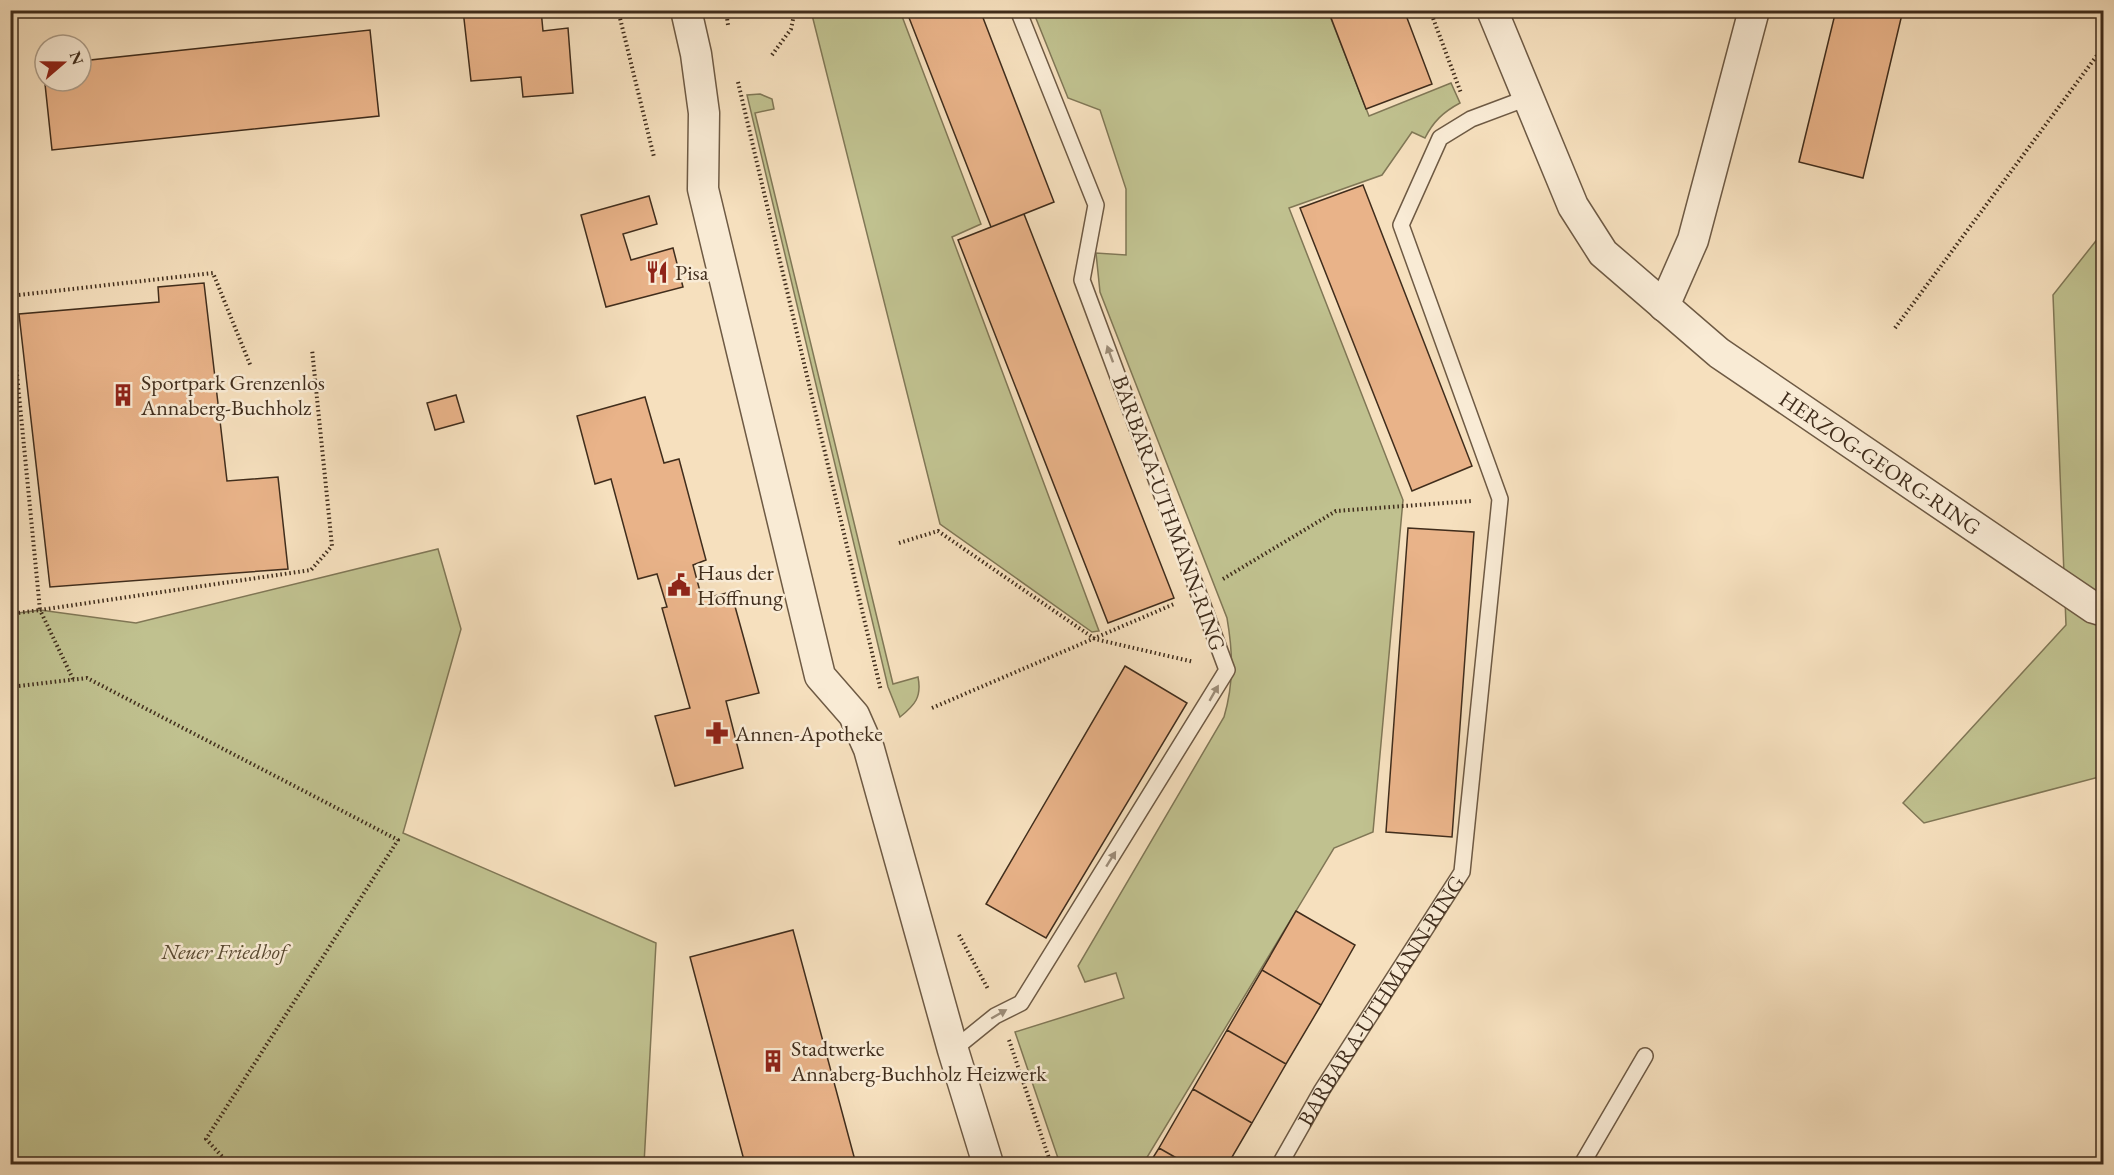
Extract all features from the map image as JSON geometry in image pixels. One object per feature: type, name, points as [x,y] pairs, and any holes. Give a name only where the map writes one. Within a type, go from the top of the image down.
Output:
[{"type":"street","points":[[686,10],[696,54],[704,113],[703,189],[820,676],[854,715],[869,749],[952,1050],[988,1164]]},
{"type":"street","name":"HERZOG-GEORG-RING","points":[[1492,10],[1573,206],[1603,254],[1719,353],[2094,608],[2103,611]]},
{"type":"street","points":[[1664,306],[1693,240],[1754,10]]},
{"type":"lane","name":"BARBARA-UTHMANN-RING","points":[[952,1050],[1000,1013],[1021,1003],[1227,670],[1083,280],[1096,205],[1018,10]]},
{"type":"lane","name":"BARBARA-UTHMANN-RING","points":[[1280,1164],[1322,1090],[1462,872],[1500,499],[1401,225],[1440,138],[1471,119],[1527,98]]},
{"type":"lane","points":[[1582,1164],[1645,1056]]},
{"type":"path","points":[[618,10],[654,157]]},
{"type":"path","points":[[726,10],[728,30]]},
{"type":"path","points":[[772,55],[791,29],[795,10]]},
{"type":"path","points":[[1430,10],[1471,119]]},
{"type":"path","points":[[1895,328],[2103,46]]},
{"type":"path","points":[[735,73],[885,700]]},
{"type":"path","points":[[10,296],[213,273],[251,367]]},
{"type":"path","points":[[10,303],[40,610],[73,679]]},
{"type":"path","points":[[10,614],[311,570],[332,546],[312,349]]},
{"type":"path","points":[[932,708],[1199,593],[1336,511],[1500,499]]},
{"type":"path","points":[[899,543],[938,531],[1095,639],[1227,670]]},
{"type":"path","points":[[10,687],[87,678],[398,840],[206,1139],[228,1164]]},
{"type":"path","points":[[956,930],[1000,1013],[1051,1164]]},
{"type":"green space","points":[[811,11],[900,11],[981,224],[952,237],[1099,631],[1092,632],[940,524]]},
{"type":"green space","points":[[1033,11],[1328,11],[1369,116],[1451,83],[1460,103],[1439,118],[1425,138],[1412,132],[1382,175],[1289,208],[1403,500],[1373,832],[1334,848],[1143,1164],[1060,1164],[1015,1032],[1124,998],[1116,973],[1085,982],[1078,966],[1224,717],[1232,668],[1230,643],[1227,618],[1100,292],[1096,253],[1126,255],[1126,189],[1100,110],[1068,98]]},
{"type":"green space","points":[[760,94],[772,99],[774,109],[755,113],[893,684],[918,677],[919,690],[916,700],[900,717],[888,687],[747,95]]},
{"type":"green space","points":[[2103,232],[2103,776],[1924,823],[1903,803],[2066,625],[2053,295]]},
{"type":"green space","name":"Neuer Friedhof","points":[[438,549],[461,629],[403,833],[656,943],[644,1164],[11,1164],[11,614],[40,610],[136,623]]},
{"type":"building","points":[[463,10],[541,10],[543,31],[568,28],[573,93],[523,97],[521,77],[471,81]]},
{"type":"building","points":[[906,10],[980,10],[1054,202],[991,227]]},
{"type":"building","points":[[1328,10],[1404,10],[1432,84],[1366,109]]},
{"type":"building","points":[[1836,10],[1903,10],[1863,178],[1799,162]]},
{"type":"building","points":[[370,30],[379,116],[52,150],[46,93],[93,93],[93,60]]},
{"type":"building","points":[[1363,185],[1472,466],[1412,491],[1300,208]]},
{"type":"building","points":[[649,196],[657,224],[623,234],[631,260],[673,248],[683,287],[606,307],[581,215]]},
{"type":"building","points":[[1024,214],[1174,598],[1108,623],[958,240]]},
{"type":"building","name":"Sportpark Grenzenlos Annaberg-Buchholz","points":[[204,283],[227,481],[278,477],[288,569],[50,587],[19,314],[159,302],[158,287]]},
{"type":"building","points":[[456,395],[464,422],[435,430],[427,403]]},
{"type":"building","name":"Haus der Hoffnung","points":[[645,397],[664,463],[679,459],[706,560],[693,565],[702,599],[731,592],[759,693],[726,701],[743,768],[675,786],[655,716],[690,708],[662,608],[667,607],[657,574],[638,579],[611,479],[595,484],[577,416]]},
{"type":"building","points":[[1408,528],[1474,532],[1452,837],[1386,832]]},
{"type":"building","points":[[1125,666],[1187,703],[1046,938],[986,904]]},
{"type":"building","points":[[1296,911],[1355,945],[1321,1005],[1262,970]]},
{"type":"building","name":"Stadtwerke Annaberg-Buchholz Heizwerk","points":[[793,930],[856,1164],[745,1164],[690,957]]},
{"type":"building","points":[[1262,970],[1321,1005],[1286,1064],[1227,1030]]},
{"type":"building","points":[[1227,1030],[1286,1064],[1252,1123],[1193,1089]]},
{"type":"building","points":[[1193,1089],[1252,1123],[1228,1164],[1187,1164],[1159,1148]]},
{"type":"building","points":[[1159,1148],[1187,1164],[1149,1164]]},
{"type":"place","name":"Pisa","points":[[657,272]]},
{"type":"place","name":"Sportpark Grenzenlos Annaberg-Buchholz","points":[[123,395]]},
{"type":"place","name":"Haus der Hoffnung","points":[[679,585]]},
{"type":"place","name":"Annen-Apotheke","points":[[717,733]]},
{"type":"place","name":"Stadtwerke Annaberg-Buchholz Heizwerk","points":[[773,1061]]}]
